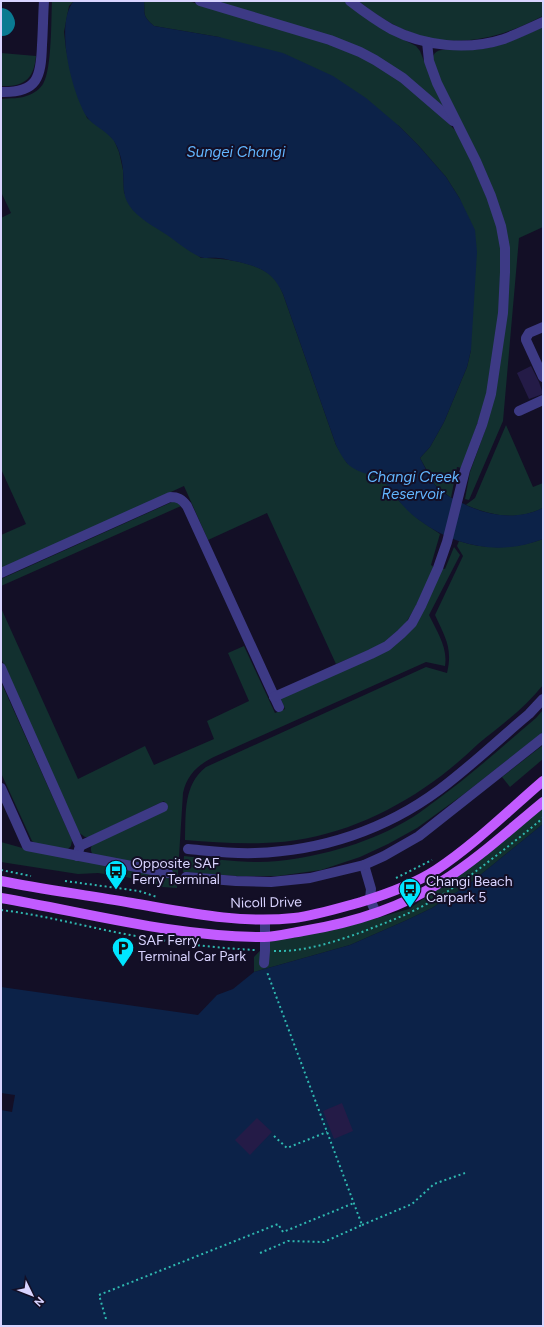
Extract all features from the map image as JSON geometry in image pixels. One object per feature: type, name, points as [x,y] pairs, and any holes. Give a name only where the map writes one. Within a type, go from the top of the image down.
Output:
[{"type":"main road","name":"Nicoll Drive","points":[[1,881],[186,913],[222,917],[265,920],[294,918],[324,913],[370,899],[399,888],[435,870],[467,847],[543,781]]},
{"type":"main road","points":[[1,898],[169,929],[222,935],[265,937],[332,926],[376,913],[405,902],[440,883],[466,866],[543,802]]},
{"type":"lane","points":[[1,92],[12,92],[27,88],[38,78],[42,65],[44,1]]},
{"type":"lane","points":[[200,1],[330,40],[360,52],[386,66],[403,78],[457,124]]},
{"type":"lane","points":[[350,1],[390,28],[403,34],[427,42],[463,46],[503,39],[543,22]]},
{"type":"lane","points":[[274,697],[387,646],[412,622],[421,606],[447,542],[465,470],[482,426],[491,394],[503,312],[505,248],[501,226],[491,196],[476,161],[437,83],[429,61],[427,42]]},
{"type":"lane","points":[[543,327],[529,333],[526,338],[543,377]]},
{"type":"lane","points":[[519,411],[543,400]]},
{"type":"lane","points":[[1,573],[170,497],[177,497],[183,500],[187,506],[279,707]]},
{"type":"lane","points":[[1,668],[78,851]]},
{"type":"lane","points":[[188,849],[254,854],[288,851],[342,840],[364,832],[400,815],[438,791],[529,714],[543,699]]},
{"type":"lane","points":[[186,876],[236,881],[271,882],[310,878],[364,865],[384,856],[419,836],[543,738]]},
{"type":"lane","points":[[1,788],[27,846],[78,851],[168,874]]},
{"type":"lane","points":[[78,851],[163,807]]},
{"type":"lane","points":[[364,865],[371,889],[370,899],[376,913]]},
{"type":"lane","points":[[264,963],[266,951],[265,920]]},
{"type":"path","points":[[1,870],[24,874]]},
{"type":"path","points":[[264,963],[362,1225]]},
{"type":"path","points":[[274,1136],[288,1148],[327,1132]]},
{"type":"path","points":[[260,1253],[288,1241],[324,1242],[412,1204],[434,1184],[465,1173]]},
{"type":"path","points":[[106,1319],[99,1295],[278,1224],[283,1232],[354,1202]]},
{"type":"green space","points":[[52,1],[74,1],[69,6],[64,32],[71,73],[87,118],[104,130],[114,140],[119,152],[123,170],[124,193],[201,258],[232,260],[254,266],[272,276],[278,283],[283,294],[336,445],[347,463],[374,476],[381,476],[398,500],[418,519],[440,534],[431,565],[434,567],[415,608],[405,624],[381,645],[336,664],[267,513],[208,540],[184,486],[1,569],[1,535],[26,524],[1,469],[1,218],[11,213],[1,192],[1,99],[26,96],[37,91],[43,84],[46,77],[50,56]]},
{"type":"green space","points":[[144,1],[188,1],[325,41],[380,65],[433,108],[457,132],[499,226],[502,249],[500,313],[487,395],[462,468],[457,467],[451,498],[435,485],[420,458],[430,447],[444,422],[467,367],[471,350],[460,199],[446,177],[399,126],[219,37],[154,26],[145,15]]},
{"type":"green space","points":[[206,1],[345,1],[390,33],[416,46],[420,51],[445,105],[443,108],[393,68]]},
{"type":"green space","points":[[358,1],[543,1],[543,16],[518,28],[497,35],[470,40],[444,40],[417,35],[399,27]]},
{"type":"green space","points":[[543,27],[543,227],[519,238],[503,421],[469,500],[465,499],[470,472],[486,428],[508,240],[433,65],[433,59],[434,55],[441,50],[477,50],[489,48],[513,40]]},
{"type":"green space","points":[[1,53],[36,56],[33,71],[30,76],[22,83],[1,86]]},
{"type":"green space","points":[[506,425],[533,487],[543,483],[543,508],[523,515],[504,516],[466,505],[475,498]]},
{"type":"green space","points":[[176,501],[181,506],[1,586],[1,579]]},
{"type":"green space","points":[[543,539],[543,685],[520,709],[452,767],[406,800],[368,819],[327,834],[285,842],[263,843],[185,840],[187,800],[193,782],[206,767],[426,667],[447,673],[449,656],[447,643],[435,615],[463,556],[457,546],[459,541],[479,546],[501,547],[523,545]]},
{"type":"green space","points":[[454,547],[460,555],[429,615],[445,652],[445,666],[426,662],[216,756],[199,766],[187,780],[183,793],[177,888],[163,887],[126,877],[98,873],[78,874],[1,862],[1,842],[26,849],[93,855],[91,849],[94,843],[168,808],[164,801],[89,837],[85,837],[78,832],[1,658],[1,608],[78,779],[145,746],[154,765],[214,739],[207,721],[249,701],[228,653],[244,646],[275,713],[285,709],[280,697],[395,644],[441,568],[445,569]]},
{"type":"green space","points":[[1,682],[72,840],[71,846],[67,850],[32,841],[1,773]]},
{"type":"green space","points":[[543,710],[543,732],[464,794],[417,828],[360,857],[321,870],[278,876],[237,876],[183,872],[184,856],[243,862],[278,861],[313,856],[365,841],[382,834],[413,817],[451,789],[536,718]]},
{"type":"green space","points":[[543,745],[543,759],[510,787],[502,777]]},
{"type":"green space","points":[[543,806],[543,824],[468,885],[432,908],[350,945],[254,972],[254,957],[272,938],[345,927],[409,909],[461,872]]},
{"type":"water","name":"Sungei Changi","points":[[74,1],[144,1],[145,15],[154,26],[219,37],[283,53],[333,76],[366,98],[399,126],[446,177],[460,199],[475,230],[477,252],[471,350],[467,367],[444,422],[430,447],[420,458],[431,479],[438,488],[450,497],[470,507],[480,511],[512,516],[522,515],[543,508],[543,539],[511,547],[495,548],[479,546],[448,537],[413,516],[398,500],[381,476],[362,472],[353,468],[346,462],[336,445],[283,294],[271,276],[254,266],[226,259],[202,258],[196,255],[141,218],[129,205],[124,193],[123,166],[114,141],[87,117],[81,106],[71,76],[67,59],[65,25],[68,11]]},
{"type":"water","points":[[543,824],[543,1326],[1,1326],[1,987],[198,1015],[217,995],[233,989],[254,972],[350,945],[432,908],[468,885]]},
{"type":"pier","points":[[1,1093],[15,1095],[12,1112],[1,1110]]},
{"type":"building","points":[[531,366],[543,394],[529,399],[517,373]]},
{"type":"building","points":[[342,1103],[353,1131],[334,1139],[323,1111]]},
{"type":"building","points":[[257,1118],[272,1132],[250,1155],[235,1140]]},
{"type":"place","name":"Opposite SAF Ferry Terminal","points":[[116,890]]},
{"type":"place","name":"Changi Beach Carpark 5","points":[[410,908]]},
{"type":"place","name":"SAF Ferry Terminal Car Park","points":[[123,968]]},
{"type":"water label","name":"Changi Creek Reservoir","points":[[413,486]]}]
